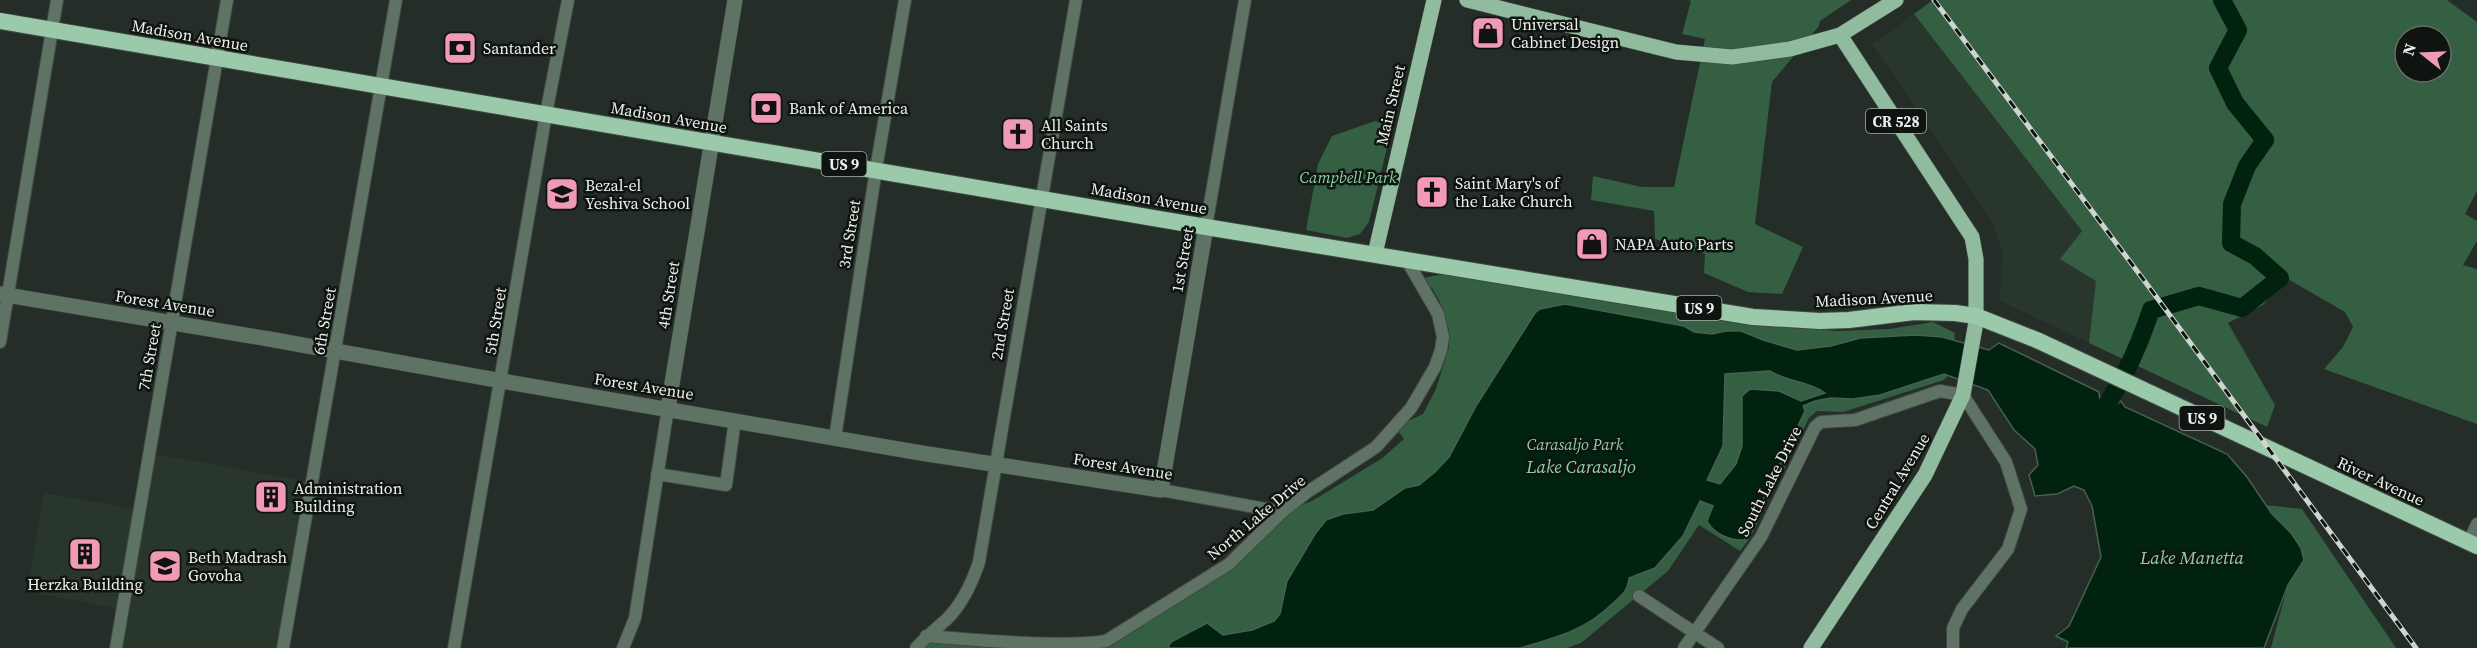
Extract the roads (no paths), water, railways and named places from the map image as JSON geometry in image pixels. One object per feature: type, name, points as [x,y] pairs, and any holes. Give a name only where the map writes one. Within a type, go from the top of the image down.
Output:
[{"type":"highway","name":"Madison Avenue","points":[[0,21],[1206,227],[1753,317],[1839,320],[1914,312],[1955,313],[2030,337],[2135,388],[2270,449]]},
{"type":"highway","name":"River Avenue","points":[[2270,449],[2473,544]]},
{"type":"main road","name":"Main Street","points":[[1375,254],[1434,0]]},
{"type":"main road","points":[[1467,0],[1628,42],[1704,56],[1732,57],[1775,52],[1840,35],[1896,0]]},
{"type":"main road","name":"CR 528","points":[[1840,35],[1972,237],[1977,259],[1976,319]]},
{"type":"main road","name":"Central Avenue","points":[[1811,648],[1925,475],[1963,393],[1976,319]]},
{"type":"street","points":[[0,342],[4,295],[57,0]]},
{"type":"street","name":"7th Street","points":[[116,648],[227,0]]},
{"type":"street","name":"6th Street","points":[[283,648],[396,0]]},
{"type":"street","name":"5th Street","points":[[454,648],[567,0]]},
{"type":"street","name":"4th Street","points":[[623,648],[635,618],[710,142],[735,0]]},
{"type":"street","name":"3rd Street","points":[[835,438],[876,169],[905,0]]},
{"type":"street","name":"2nd Street","points":[[926,636],[949,617],[971,587],[979,562],[1076,0]]},
{"type":"street","name":"1st Street","points":[[1161,490],[1245,0]]},
{"type":"street","name":"North Lake Drive","points":[[926,636],[1036,646],[1090,647],[1106,641],[1228,564],[1282,512],[1306,493],[1376,447],[1411,408],[1435,367],[1443,337],[1440,320],[1406,259]]},
{"type":"street","name":"Forest Avenue","points":[[4,295],[835,438],[1161,490],[1282,512]]},
{"type":"street","name":"South Lake Drive","points":[[1684,648],[1761,537],[1815,427],[1821,422],[1855,420],[1940,391],[1963,393]]},
{"type":"street","points":[[1953,648],[1953,628],[1962,609],[2008,549],[2021,509],[2006,462],[1963,393]]},
{"type":"street","points":[[657,474],[726,485],[735,420]]},
{"type":"street","points":[[2473,544],[2477,524]]},
{"type":"street","points":[[1639,596],[1719,648]]},
{"type":"street","points":[[916,648],[926,636]]},
{"type":"water","name":"Lake Carasaljo","points":[[1565,304],[1684,326],[1694,332],[1712,334],[1741,331],[1797,350],[1831,346],[1860,338],[1916,335],[1942,337],[1989,350],[1999,343],[2099,392],[2100,401],[2107,407],[2121,401],[2125,407],[2227,454],[2247,477],[2272,514],[2291,533],[2301,548],[2304,560],[2288,585],[2264,648],[2066,648],[2068,642],[2056,636],[2069,626],[2101,557],[2092,506],[2084,490],[2074,486],[2057,494],[2035,496],[2029,475],[2038,465],[2035,449],[2014,430],[1988,390],[1944,374],[1880,395],[1853,399],[1831,398],[1803,406],[1805,411],[1744,540],[1728,538],[1714,530],[1707,521],[1713,506],[1700,501],[1683,536],[1655,568],[1629,578],[1624,593],[1602,613],[1581,627],[1558,637],[1520,648],[1168,648],[1171,642],[1207,623],[1223,635],[1252,630],[1274,621],[1280,614],[1287,581],[1326,520],[1343,514],[1373,510],[1405,488],[1419,485],[1449,457],[1476,406],[1535,313],[1540,309]],"holes":[[[1770,371],[1825,393],[1801,401],[1779,391],[1750,389],[1742,396],[1742,446],[1736,464],[1720,484],[1707,480],[1723,446],[1725,374]]]},
{"type":"waterway","points":[[2092,425],[2111,399],[2126,370],[2151,310],[2199,296],[2242,308],[2280,278],[2255,256],[2231,243],[2232,204],[2247,166],[2265,140],[2235,103],[2218,68],[2238,30],[2222,0]]},
{"type":"railway","points":[[1934,0],[2416,648]]},
{"type":"place","name":"Universal Cabinet Design","points":[[1488,33]]},
{"type":"place","name":"Santander","points":[[460,48]]},
{"type":"place","name":"Bank of America","points":[[766,108]]},
{"type":"place","name":"All Saints Church","points":[[1018,134]]},
{"type":"place","name":"Saint Mary's of the Lake Church","points":[[1432,192]]},
{"type":"place","name":"Bezal-el Yeshiva School","points":[[562,194]]},
{"type":"place","name":"NAPA Auto Parts","points":[[1592,244]]},
{"type":"place","name":"Administration Building","points":[[271,497]]},
{"type":"place","name":"Herzka Building","points":[[85,554]]},
{"type":"place","name":"Beth Madrash Govoha","points":[[165,566]]},
{"type":"park label","name":"Campbell Park","points":[[1348,177]]},
{"type":"park label","name":"Carasaljo Park","points":[[1575,444]]},
{"type":"water label","name":"Lake Manetta","points":[[2192,557]]}]
